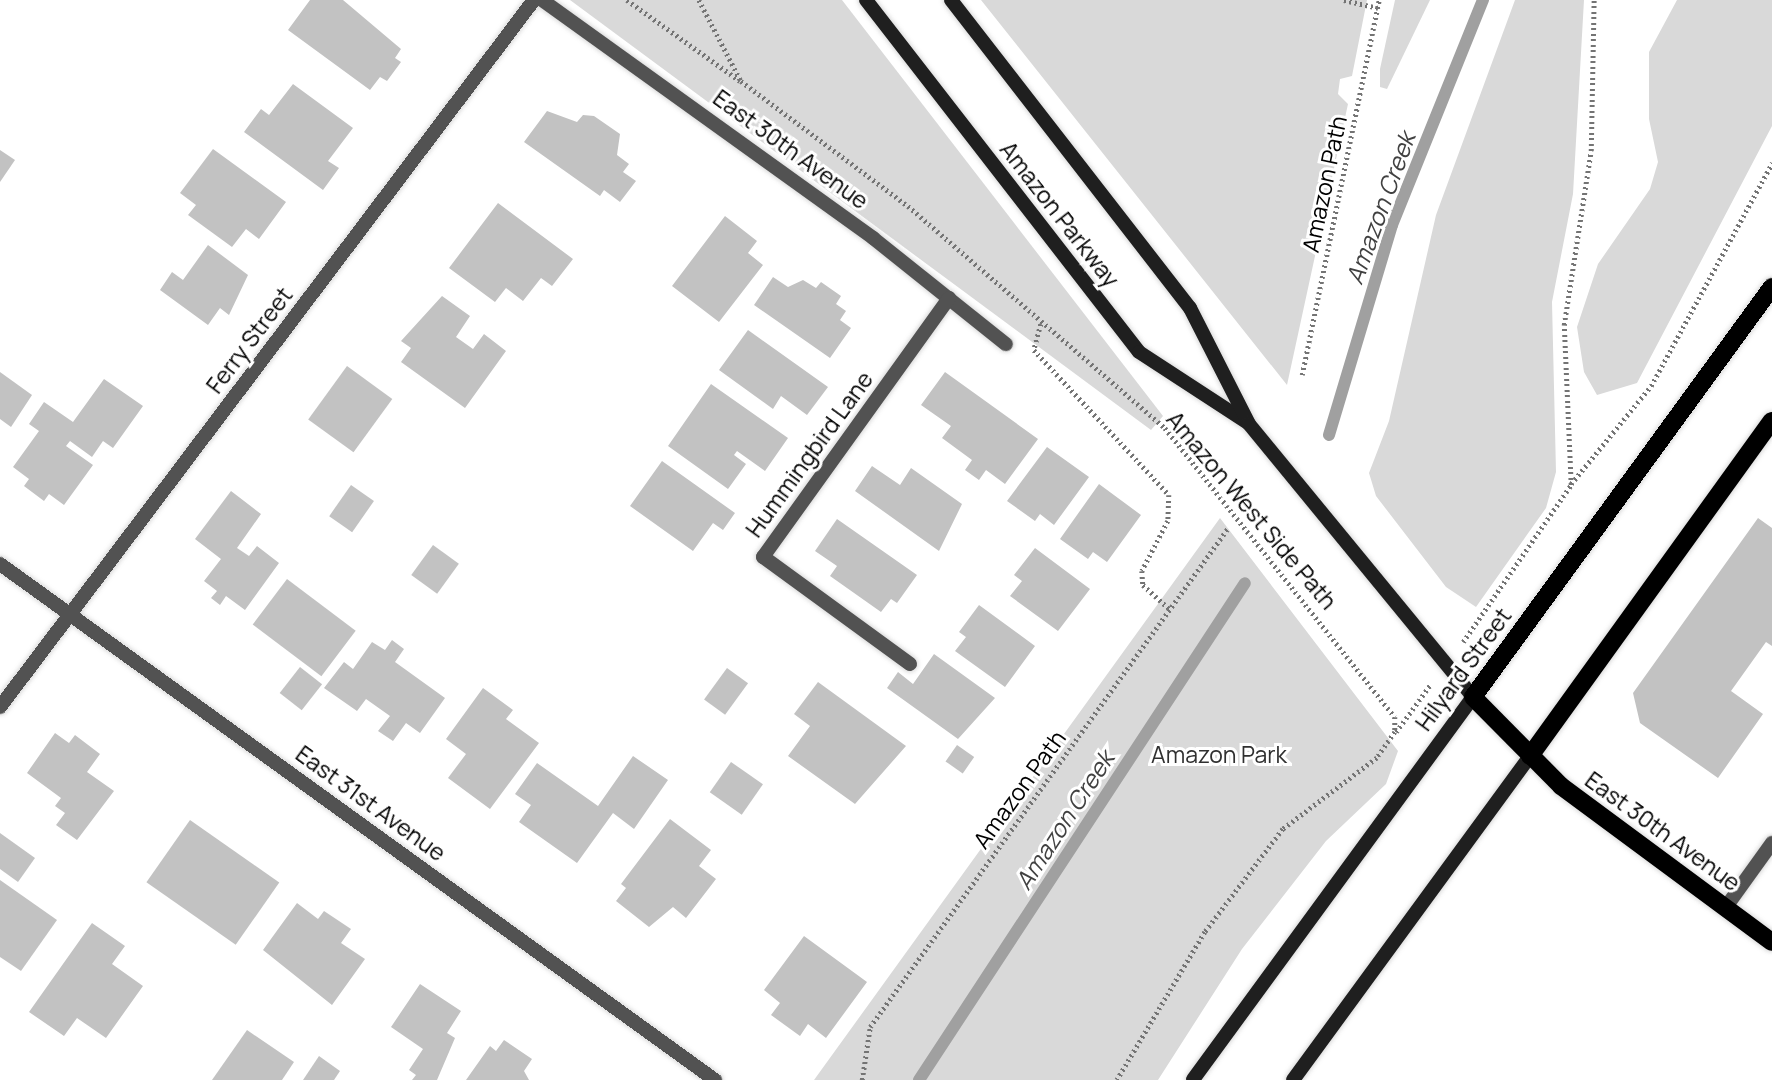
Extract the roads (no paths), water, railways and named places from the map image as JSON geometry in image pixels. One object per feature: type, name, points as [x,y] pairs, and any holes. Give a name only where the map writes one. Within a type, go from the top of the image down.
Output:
[{"type":"main road","name":"Amazon Parkway","points":[[866,0],[1139,352],[1249,424]]},
{"type":"main road","name":"Amazon Parkway","points":[[951,0],[1190,308],[1249,424],[1443,668],[1530,756]]},
{"type":"main road","name":"Hilyard Street","points":[[1193,1080],[1772,287]]},
{"type":"main road","points":[[1293,1080],[1772,421]]},
{"type":"main road","name":"East 30th Avenue","points":[[1530,756],[1561,786],[1772,942]]},
{"type":"street","name":"Ferry Street","points":[[0,707],[534,0]]},
{"type":"street","name":"East 30th Avenue","points":[[542,0],[948,298],[1006,344]]},
{"type":"street","name":"Hummingbird Lane","points":[[911,664],[763,557],[948,298]]},
{"type":"street","name":"East 31st Avenue","points":[[0,564],[715,1080]]},
{"type":"street","points":[[1726,907],[1772,843]]},
{"type":"waterway","name":"Amazon Creek","points":[[1329,435],[1392,225],[1483,0]]},
{"type":"waterway","name":"Amazon Creek","points":[[919,1080],[1245,583]]},
{"type":"park label","name":"Amazon Park","points":[[1219,754]]}]
